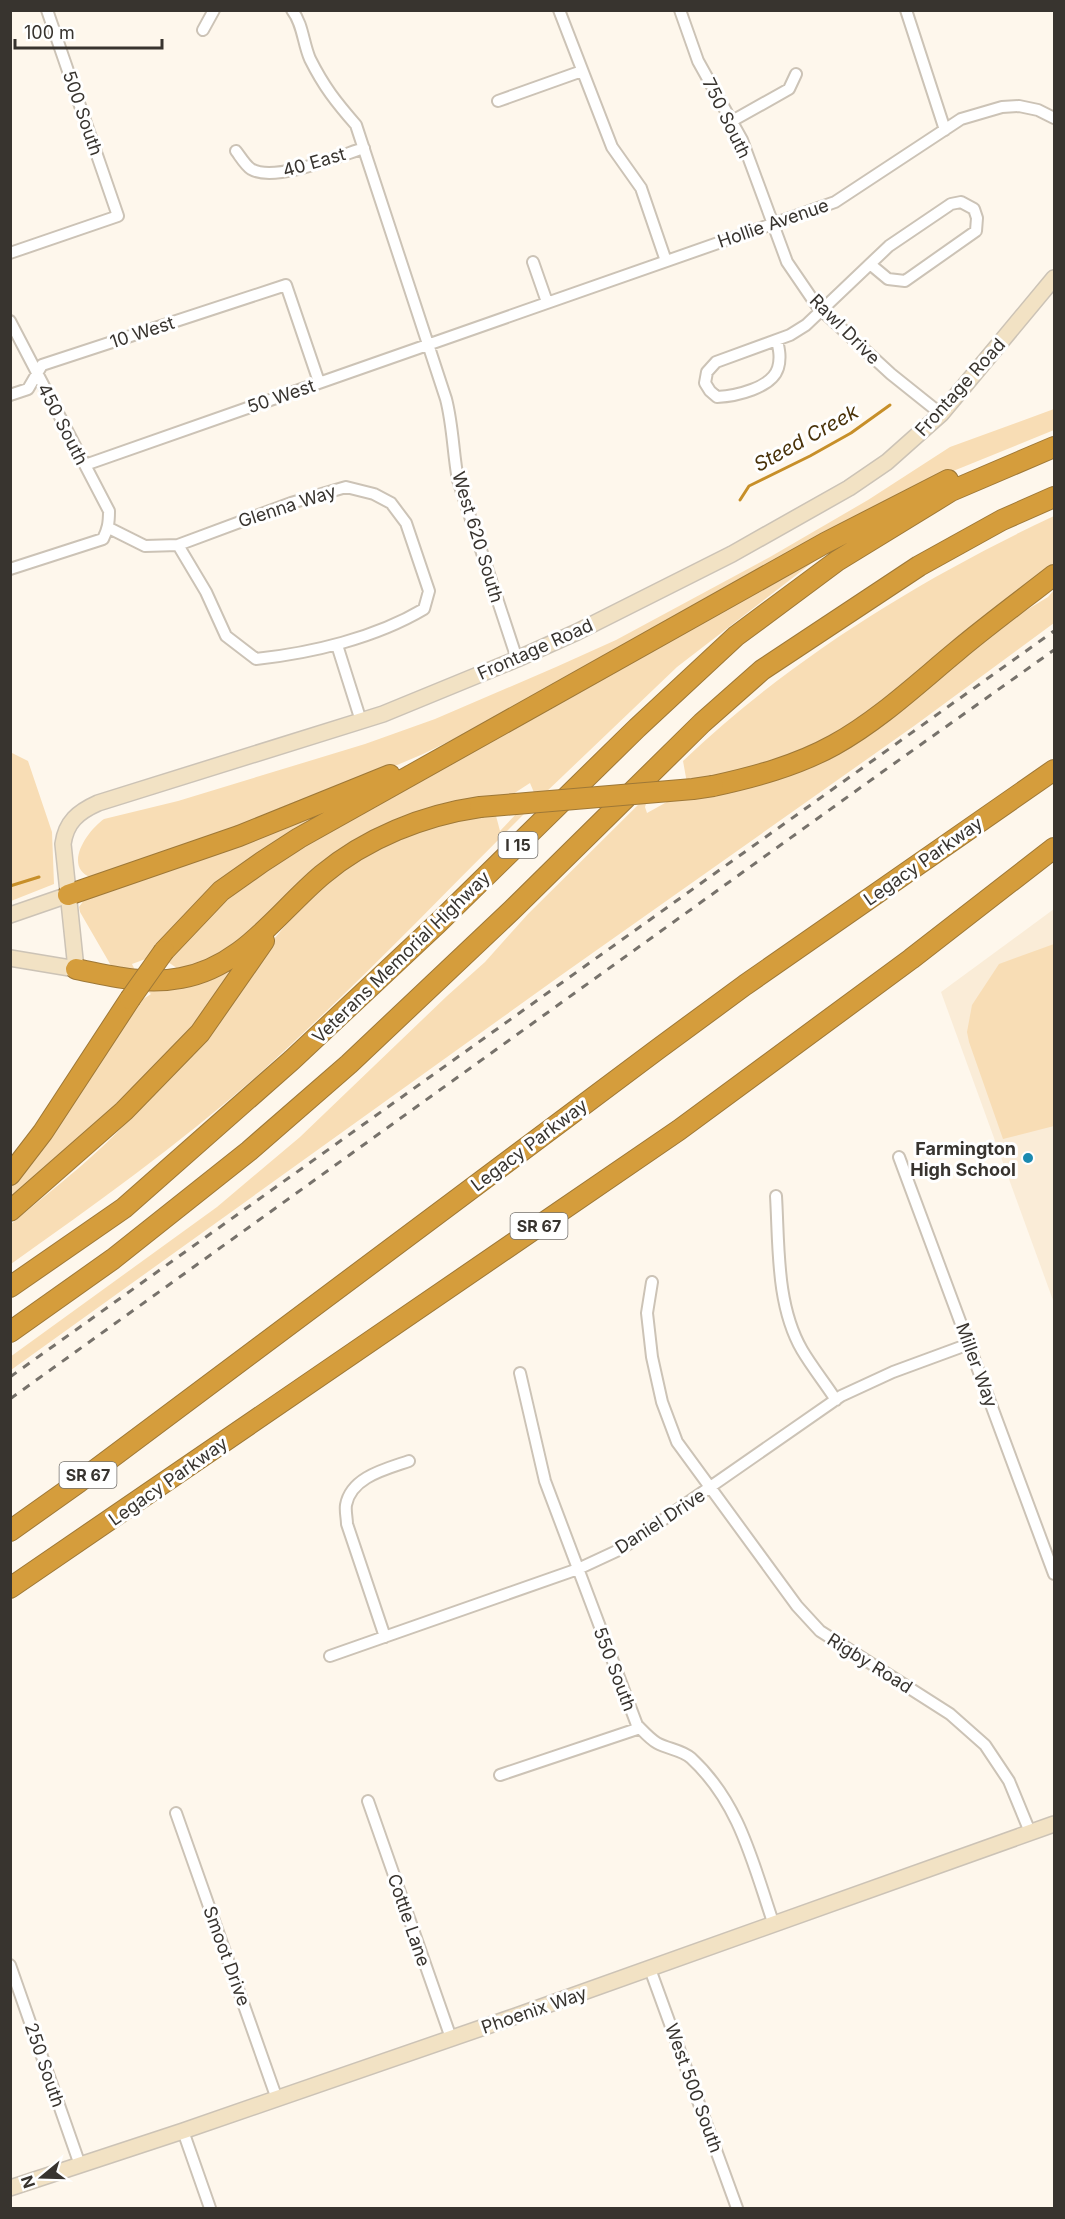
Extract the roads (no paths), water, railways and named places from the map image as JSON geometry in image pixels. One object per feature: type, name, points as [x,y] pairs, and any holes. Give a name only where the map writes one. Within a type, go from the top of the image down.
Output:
[{"type":"highway","points":[[10,1175],[43,1132],[164,951],[221,891],[262,862],[299,838],[464,745],[895,506],[960,475],[1054,441]]},
{"type":"highway","name":"Veterans Memorial Highway","points":[[10,1287],[124,1208],[292,1060],[437,924],[637,728],[736,636],[837,561],[951,491],[1054,447]]},
{"type":"highway","name":"I 15","points":[[10,1332],[122,1252],[249,1150],[349,1064],[512,910],[702,723],[762,670],[919,566],[1002,520],[1054,497]]},
{"type":"highway","points":[[76,969],[136,980],[181,978],[207,970],[230,959],[252,943],[323,874],[366,845],[432,816],[480,807],[693,789],[749,778],[799,762],[833,746],[869,723],[1054,575]]},
{"type":"highway","points":[[68,895],[239,836],[464,745]]},
{"type":"highway","name":"Legacy Parkway","points":[[10,1530],[79,1482],[657,1048],[1054,770]]},
{"type":"highway","name":"Legacy Parkway","points":[[10,1588],[680,1130],[894,972],[1054,848]]},
{"type":"highway","points":[[10,1211],[124,1111],[200,1033],[280,917]]},
{"type":"street","name":"500 South","points":[[10,254],[118,216],[47,10]]},
{"type":"street","points":[[203,30],[214,10]]},
{"type":"street","points":[[295,14],[307,10]]},
{"type":"street","name":"750 South","points":[[680,10],[698,61],[742,140],[772,225]]},
{"type":"street","points":[[906,10],[945,130]]},
{"type":"street","points":[[560,13],[612,147],[641,188],[666,261]]},
{"type":"street","name":"West 620 South","points":[[295,14],[309,56],[326,90],[356,125],[364,148],[453,424],[453,452],[458,480],[517,659]]},
{"type":"street","points":[[498,101],[582,71]]},
{"type":"street","points":[[732,121],[789,89],[796,74]]},
{"type":"street","name":"Hollie Avenue","points":[[477,327],[835,202],[961,119],[1002,107],[1019,106],[1038,110],[1054,118]]},
{"type":"street","name":"40 East","points":[[236,151],[251,169],[270,173],[292,171],[364,148]]},
{"type":"street","points":[[777,340],[780,356],[774,377],[760,386],[730,396],[717,397],[710,391],[705,383],[707,372],[716,362],[777,340],[806,325],[870,264],[890,246],[951,204],[961,202],[974,208],[977,218],[976,231],[905,280],[888,279],[870,264]]},
{"type":"street","name":"Rawl Drive","points":[[772,225],[787,262],[822,310],[891,374],[941,414]]},
{"type":"street","points":[[532,262],[547,302]]},
{"type":"street","name":"Frontage Road","points":[[76,969],[63,849],[64,835],[74,818],[89,807],[362,721],[517,659],[694,574],[849,488],[887,462],[941,414],[1054,279]]},
{"type":"street","name":"10 West","points":[[10,395],[28,389],[42,365],[286,285],[319,382]]},
{"type":"street","name":"450 South","points":[[10,321],[109,511],[109,528]]},
{"type":"street","name":"50 West","points":[[85,465],[477,327]]},
{"type":"street","name":"Glenna Way","points":[[109,528],[145,546],[178,545],[291,503],[346,487],[374,494],[391,503],[406,523],[429,591],[424,609],[410,618],[337,645]]},
{"type":"street","points":[[10,569],[103,539],[109,528]]},
{"type":"street","points":[[178,545],[206,592],[226,636],[256,659],[292,655],[337,645],[362,721]]},
{"type":"street","points":[[10,915],[68,895]]},
{"type":"street","points":[[10,958],[76,969]]},
{"type":"street","name":"Miller Way","points":[[899,1157],[1054,1574]]},
{"type":"street","points":[[776,1196],[780,1270],[787,1315],[801,1349],[836,1400]]},
{"type":"street","name":"Rigby Road","points":[[652,1282],[646,1313],[652,1357],[662,1402],[677,1442],[797,1606],[820,1631],[950,1714],[985,1745],[1008,1781],[1030,1832]]},
{"type":"street","name":"Daniel Drive","points":[[330,1656],[578,1569],[621,1549],[836,1400],[883,1376],[969,1344]]},
{"type":"street","name":"550 South","points":[[520,1373],[545,1481],[637,1725],[656,1743],[688,1755],[722,1793],[741,1829],[774,1925]]},
{"type":"street","points":[[385,1637],[347,1524],[346,1505],[352,1492],[363,1480],[409,1461]]},
{"type":"street","points":[[500,1775],[640,1728]]},
{"type":"street","name":"Cottle Lane","points":[[368,1801],[451,2038]]},
{"type":"street","name":"Smoot Drive","points":[[176,1813],[277,2098]]},
{"type":"street","name":"Phoenix Way","points":[[10,2188],[183,2131],[650,1969],[1054,1824]]},
{"type":"street","name":"250 South","points":[[10,1965],[80,2165]]},
{"type":"street","name":"West 500 South","points":[[650,1969],[737,2208]]},
{"type":"street","points":[[183,2131],[210,2208]]},
{"type":"waterway","name":"Steed Creek","points":[[740,500],[749,486],[851,433],[890,405]]},
{"type":"waterway","name":"Steed Creek","points":[[10,886],[39,877]]},
{"type":"railway","points":[[10,1377],[1054,631]]},
{"type":"railway","points":[[10,1399],[1054,650]]},
{"type":"place","name":"Farmington High School","points":[[1028,1158]]}]
